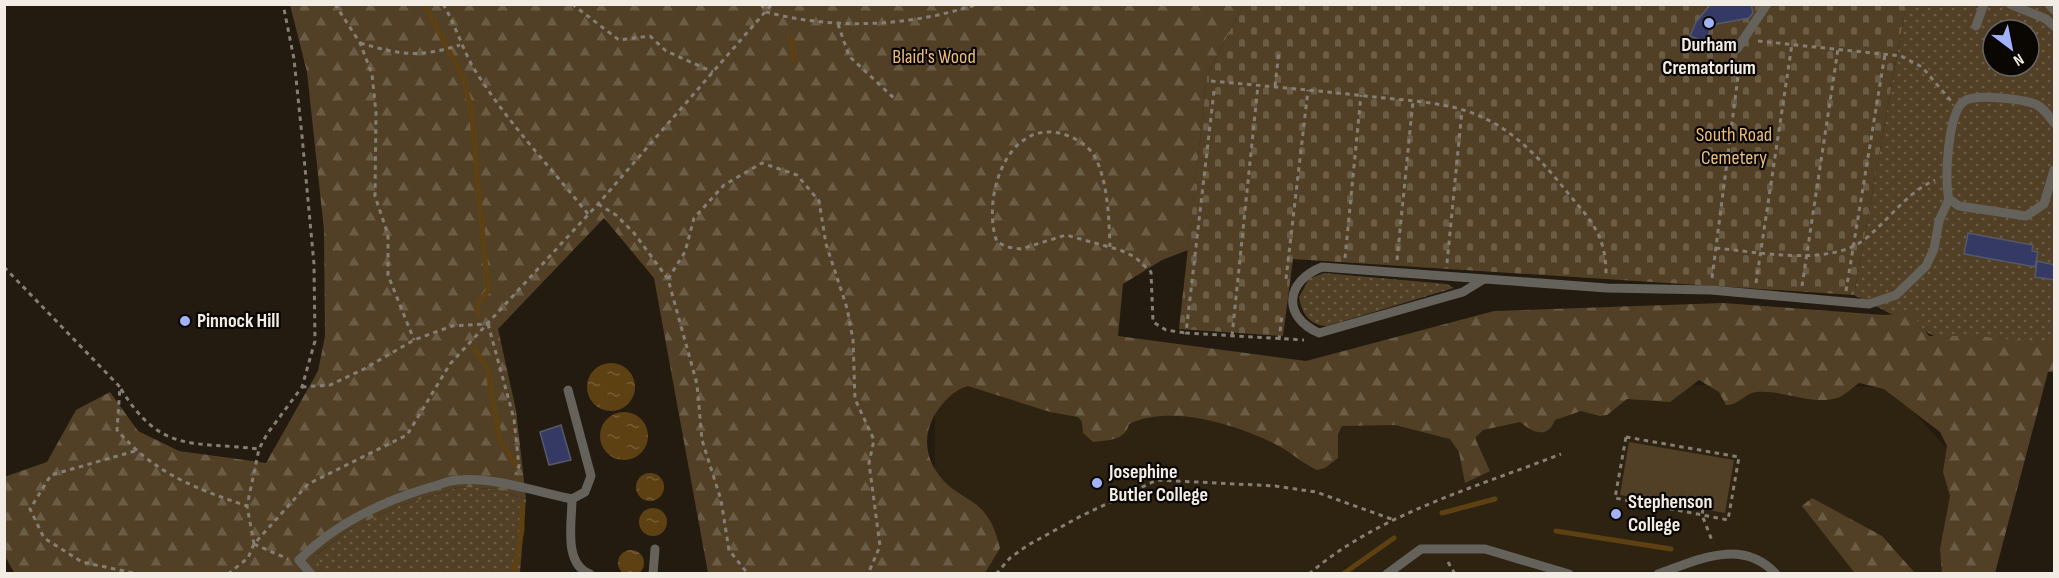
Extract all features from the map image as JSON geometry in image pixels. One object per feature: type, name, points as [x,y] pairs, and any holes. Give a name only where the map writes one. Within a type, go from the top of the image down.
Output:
[{"type":"lane","points":[[1737,49],[1767,4]]},
{"type":"lane","points":[[1976,26],[1984,4]]},
{"type":"lane","points":[[2010,4],[2046,19],[2055,26]]},
{"type":"lane","points":[[2049,4],[2055,10]]},
{"type":"lane","points":[[1485,279],[1463,292],[1318,333],[1307,328],[1294,308],[1293,293],[1307,273],[1322,267],[1396,273],[1446,276],[1606,288],[1711,290],[1869,304],[1896,295],[1926,266],[1934,249],[1939,221],[1949,200],[1945,175],[1957,109],[1964,101],[1977,96],[2035,104],[2055,123]]},
{"type":"lane","points":[[1949,200],[1959,206],[2026,216],[2044,204],[2055,170]]},
{"type":"lane","points":[[311,573],[299,560],[312,547],[349,522],[399,497],[457,479],[507,484],[572,499],[585,492],[591,476],[568,390]]},
{"type":"lane","points":[[572,499],[571,549],[575,561],[584,571],[590,573]]},
{"type":"lane","points":[[653,573],[655,549]]},
{"type":"lane","points":[[1387,573],[1421,549],[1485,549],[1569,573]]},
{"type":"lane","points":[[1658,573],[1717,553],[1744,553],[1762,561],[1776,573]]},
{"type":"path","points":[[254,544],[247,506],[259,449],[302,387],[315,341],[314,264],[294,59],[283,4]]},
{"type":"path","points":[[335,4],[360,43],[372,74],[376,113],[375,196],[388,235],[388,275],[414,340]]},
{"type":"path","points":[[443,4],[452,18],[460,45],[501,110],[588,214]]},
{"type":"path","points":[[572,4],[619,40],[650,36],[666,51],[713,72]]},
{"type":"path","points":[[761,4],[766,12],[799,21],[867,26],[978,4]]},
{"type":"path","points":[[228,573],[248,558],[254,544],[308,484],[407,435],[450,364],[598,204],[772,4]]},
{"type":"path","points":[[838,24],[849,56],[896,100]]},
{"type":"path","points":[[1711,290],[1743,39],[1901,56],[1922,68],[1957,109]]},
{"type":"path","points":[[360,43],[410,55],[436,53],[460,45]]},
{"type":"path","points":[[1754,294],[1792,44]]},
{"type":"path","points":[[1801,297],[1838,49]]},
{"type":"path","points":[[1275,86],[1279,51]]},
{"type":"path","points":[[1844,301],[1885,54]]},
{"type":"path","points":[[1211,81],[1413,101],[1462,110],[1508,131],[1552,173],[1594,225],[1606,251],[1606,288]]},
{"type":"path","points":[[1232,336],[1258,85]]},
{"type":"path","points":[[1286,280],[1308,90]]},
{"type":"path","points":[[1186,333],[1214,91]]},
{"type":"path","points":[[1344,269],[1361,95]]},
{"type":"path","points":[[1396,273],[1413,101]]},
{"type":"path","points":[[1446,276],[1462,110]]},
{"type":"path","points":[[1110,247],[1101,176],[1094,156],[1084,145],[1058,133],[1040,133],[1027,137],[1013,147],[1004,163],[993,201],[993,230],[997,242],[1007,247],[1021,249],[1066,235],[1135,256],[1151,273],[1154,322],[1166,330],[1279,340],[1310,340],[1318,333]]},
{"type":"path","points":[[668,279],[685,252],[694,218],[724,185],[762,163],[797,175],[819,201],[826,244],[847,308],[853,340],[855,399],[874,440],[868,463],[880,546],[868,573]]},
{"type":"path","points":[[1716,248],[1806,255],[1841,252],[1864,240],[1905,198],[1945,175]]},
{"type":"path","points":[[598,204],[616,215],[634,233],[668,279],[697,384],[702,440],[722,500],[729,550],[748,573]]},
{"type":"path","points":[[4,267],[120,387],[134,410],[155,431],[180,442],[213,447],[259,449]]},
{"type":"path","points":[[1279,340],[1283,304]]},
{"type":"path","points":[[302,387],[330,385],[414,340],[452,326],[488,324]]},
{"type":"path","points":[[488,324],[514,419],[519,466],[515,477],[507,484]]},
{"type":"path","points":[[120,387],[117,430],[135,451],[160,470],[197,489],[247,506]]},
{"type":"path","points":[[1626,437],[1739,457],[1728,520],[1702,515],[1615,498],[1626,437]]},
{"type":"path","points":[[135,451],[51,475],[30,509],[44,538],[82,562],[138,573]]},
{"type":"path","points":[[1309,573],[1353,541],[1394,520],[1561,454]]},
{"type":"path","points":[[996,573],[1010,558],[1028,545],[1157,480],[1275,486],[1316,492],[1394,520]]},
{"type":"path","points":[[1703,509],[1702,515],[1717,553]]},
{"type":"path","points":[[254,544],[290,560]]},
{"type":"shaded area","name":"Stephenson College","points":[[935,376],[1891,387],[1953,455],[1971,574],[935,574]]},
{"type":"green space","name":"Blaid's Wood","points":[[290,5],[1243,5],[1207,76],[1188,250],[1162,260],[1123,284],[1118,336],[1306,361],[1494,311],[1723,303],[1884,315],[1911,313],[1929,336],[1977,336],[2054,344],[2054,372],[2048,372],[1995,573],[1942,573],[1940,549],[1950,496],[1943,472],[1947,446],[1940,432],[1884,389],[1859,383],[1840,397],[1830,400],[1756,392],[1734,404],[1726,405],[1719,392],[1699,380],[1670,402],[1627,399],[1607,415],[1600,416],[1581,411],[1555,420],[1552,426],[1544,432],[1530,429],[1520,422],[1483,430],[1475,438],[1490,471],[1465,483],[1459,452],[1450,439],[1395,425],[1342,426],[1338,434],[1338,458],[1325,468],[1317,470],[1279,446],[1258,436],[1222,423],[1183,416],[1145,418],[1129,424],[1120,437],[1093,442],[1083,433],[1082,422],[1078,417],[1050,412],[968,386],[953,394],[937,411],[930,425],[927,444],[931,462],[942,479],[979,507],[992,524],[1000,548],[985,573],[708,573],[654,278],[604,218],[498,329],[516,410],[526,499],[494,489],[460,487],[399,506],[350,529],[313,557],[325,573],[15,574],[5,556],[4,477],[47,462],[76,410],[110,392],[138,431],[179,451],[266,463],[318,371],[325,336],[324,230],[307,72]]},
{"type":"green space","name":"South Road Cemetery","points":[[1243,5],[1906,5],[1854,295],[1293,259],[1283,336],[1179,329],[1207,76]]},
{"type":"green space","points":[[1906,5],[2054,5],[2054,372],[1985,362],[1854,295]]},
{"type":"green space","points":[[1324,273],[1447,284],[1454,288],[1327,326],[1307,318],[1299,297],[1309,279]]},
{"type":"green space","points":[[1629,442],[1734,460],[1725,513],[1620,495]]},
{"type":"green space","points":[[460,487],[494,489],[526,499],[520,573],[325,573],[312,558],[350,529],[399,506]]},
{"type":"green space","points":[[1812,498],[1882,536],[1915,573],[1854,572],[1802,506]]},
{"type":"water","points":[[611,363],[628,370],[635,387],[628,404],[611,411],[594,404],[587,387],[594,370]]},
{"type":"water","points":[[624,412],[641,419],[648,436],[641,453],[624,460],[607,453],[600,436],[607,419]]},
{"type":"water","points":[[650,473],[660,477],[664,487],[660,497],[650,501],[640,497],[636,487],[640,477]]},
{"type":"water","points":[[653,508],[663,512],[667,522],[663,532],[653,536],[643,532],[639,522],[643,512]]},
{"type":"water","points":[[631,550],[640,554],[644,563],[640,572],[631,576],[622,572],[618,563],[622,554]]},
{"type":"building","name":"Durham Crematorium","points":[[1711,4],[1751,4],[1753,13],[1749,18],[1717,24],[1710,31],[1705,42],[1690,36],[1696,22]]},
{"type":"building","points":[[1968,233],[2033,245],[2032,251],[2038,252],[2035,267],[1964,254]]},
{"type":"building","points":[[2037,261],[2055,265],[2055,280],[2035,277]]},
{"type":"building","points":[[561,425],[571,460],[549,465],[540,432]]},
{"type":"waterway","points":[[424,4],[463,77],[471,109],[488,291],[477,305],[479,314]]},
{"type":"waterway","points":[[791,37],[794,60]]},
{"type":"waterway","points":[[474,348],[487,368],[500,440],[517,467]]},
{"type":"waterway","points":[[1442,513],[1495,499]]},
{"type":"waterway","points":[[513,574],[522,530],[522,505]]},
{"type":"waterway","points":[[1556,531],[1671,549]]},
{"type":"waterway","points":[[1343,574],[1394,538]]},
{"type":"place","name":"Durham Crematorium","points":[[1709,23]]},
{"type":"place","name":"Pinnock Hill","points":[[185,321]]},
{"type":"place","name":"Josephine Butler College","points":[[1097,483]]},
{"type":"place","name":"Stephenson College","points":[[1616,514]]}]
